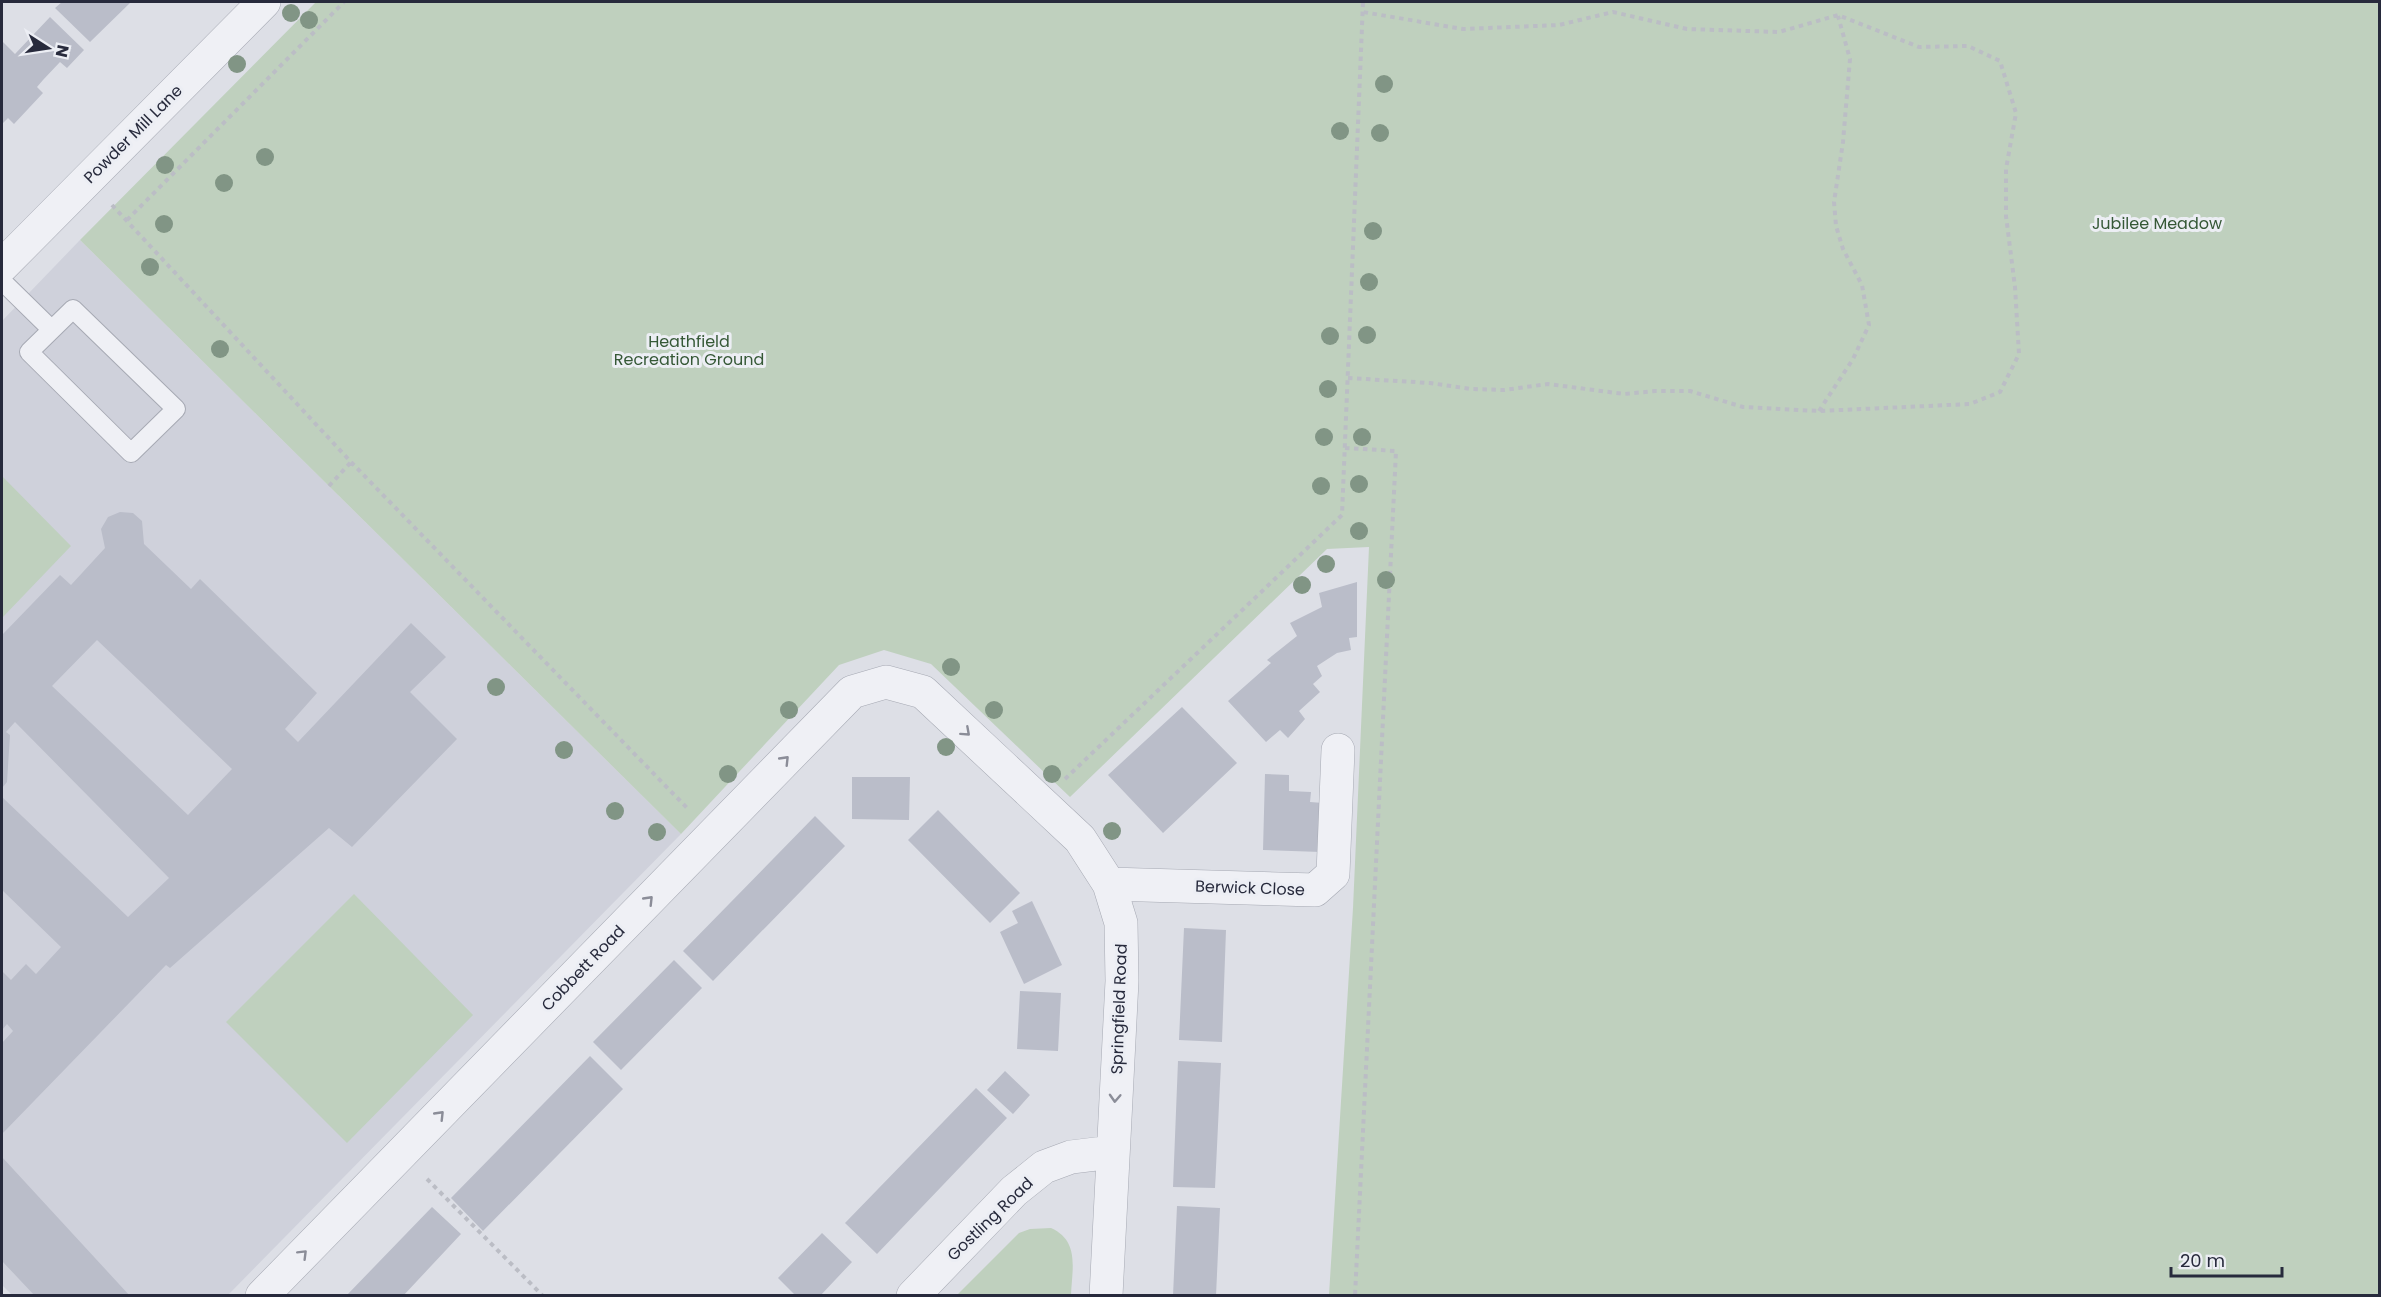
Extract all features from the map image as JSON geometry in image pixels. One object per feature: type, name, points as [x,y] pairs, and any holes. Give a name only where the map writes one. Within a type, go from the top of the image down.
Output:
[{"type":"street","name":"Powder Mill Lane","points":[[2,266],[264,2]]},
{"type":"street","name":"Cobbett Road","points":[[262,1296],[852,692],[886,682],[923,693]]},
{"type":"street","name":"Springfield Road","points":[[923,693],[1080,839],[1109,884],[1121,923],[1122,981],[1106,1296]]},
{"type":"street","name":"Berwick Close","points":[[1109,884],[1315,890],[1333,874],[1338,750]]},
{"type":"street","name":"Gostling Road","points":[[913,1296],[1014,1191],[1044,1167],[1071,1157],[1112,1152]]},
{"type":"lane","points":[[2,281],[51,329]]},
{"type":"lane","points":[[73,309],[176,409],[131,453],[29,352],[51,329],[73,309]]},
{"type":"path","points":[[127,220],[344,2]]},
{"type":"path","points":[[1042,802],[1342,515],[1363,2]]},
{"type":"path","points":[[1348,378],[1430,383],[1470,389],[1504,390],[1548,384],[1624,394],[1656,391],[1690,392],[1743,407],[1819,411],[1970,404],[2000,392],[2019,354],[2006,216],[2006,169],[2016,113],[2000,61],[1968,46],[1919,46],[1838,15],[1779,32],[1687,29],[1614,12],[1559,25],[1463,29],[1362,12]]},
{"type":"path","points":[[1819,411],[1853,359],[1869,325],[1862,285],[1843,249],[1836,226],[1834,202],[1843,142],[1850,59],[1838,15]]},
{"type":"path","points":[[88,180],[351,462],[712,834]]},
{"type":"path","points":[[1345,448],[1396,450],[1355,1296]]},
{"type":"path","points":[[329,486],[351,462]]},
{"type":"path","points":[[402,1154],[543,1296]]},
{"type":"shaded area","points":[[80,240],[681,834],[228,1295],[13,1296],[2,1285],[2,321]]},
{"type":"green space","points":[[316,2],[2379,2],[2379,1295],[1329,1295],[1353,908],[1369,547],[1327,549],[1070,797],[931,664],[884,650],[839,665],[681,834],[80,240]]},
{"type":"green space","points":[[2,476],[71,546],[2,618]]},
{"type":"green space","points":[[354,894],[473,1015],[347,1143],[226,1022]]},
{"type":"green space","points":[[1051,1228],[1066,1240],[1070,1248],[1073,1266],[1071,1295],[957,1295],[1019,1233],[1030,1229]]},
{"type":"building","points":[[62,2],[131,2],[90,42],[55,8]]},
{"type":"building","points":[[50,17],[84,50],[67,68],[60,62],[37,87],[43,93],[14,124],[8,118],[2,124],[2,41],[15,54]]},
{"type":"building","points":[[120,512],[133,513],[142,521],[144,544],[191,589],[200,579],[317,693],[285,729],[298,742],[411,623],[446,657],[410,692],[457,739],[352,847],[329,828],[170,968],[166,965],[2,1134],[2,1043],[13,1031],[7,1024],[2,1030],[2,971],[11,980],[26,964],[36,974],[61,947],[2,890],[2,797],[128,917],[169,878],[15,722],[6,732],[10,735],[7,782],[2,788],[2,635],[60,575],[71,585],[105,548],[101,529],[108,517]],"holes":[[[97,640],[232,769],[188,815],[52,686]]]},
{"type":"building","points":[[1357,582],[1357,637],[1349,638],[1351,650],[1337,653],[1317,666],[1322,676],[1313,684],[1320,692],[1299,711],[1305,719],[1288,738],[1280,730],[1266,742],[1228,701],[1271,663],[1267,660],[1297,636],[1290,623],[1322,607],[1319,593]]},
{"type":"building","points":[[1182,707],[1237,763],[1163,833],[1108,775]]},
{"type":"building","points":[[1265,774],[1289,775],[1289,791],[1311,792],[1310,802],[1323,803],[1321,852],[1263,850]]},
{"type":"building","points":[[852,777],[910,777],[909,820],[852,819]]},
{"type":"building","points":[[938,810],[1020,893],[990,923],[908,840]]},
{"type":"building","points":[[815,816],[845,846],[713,981],[683,951]]},
{"type":"building","points":[[1032,901],[1062,965],[1024,984],[1000,932],[1018,923],[1012,911]]},
{"type":"building","points":[[1184,928],[1226,930],[1222,1042],[1179,1040]]},
{"type":"building","points":[[674,960],[702,988],[621,1070],[593,1042]]},
{"type":"building","points":[[1020,991],[1061,993],[1058,1051],[1017,1049]]},
{"type":"building","points":[[590,1056],[623,1089],[483,1231],[451,1198]]},
{"type":"building","points":[[1178,1061],[1221,1063],[1215,1188],[1173,1187]]},
{"type":"building","points":[[1005,1071],[1030,1095],[1013,1114],[987,1090]]},
{"type":"building","points":[[976,1088],[1007,1118],[877,1254],[845,1223]]},
{"type":"building","points":[[2,1157],[130,1296],[35,1296],[2,1261]]},
{"type":"building","points":[[1177,1206],[1220,1208],[1216,1296],[1173,1296]]},
{"type":"building","points":[[432,1207],[461,1234],[403,1296],[346,1296]]},
{"type":"building","points":[[822,1233],[852,1262],[820,1296],[796,1296],[778,1278]]},
{"type":"park label","name":"Jubilee Meadow","points":[[2157,223]]},
{"type":"park label","name":"Heathfield Recreation Ground","points":[[689,350]]}]
